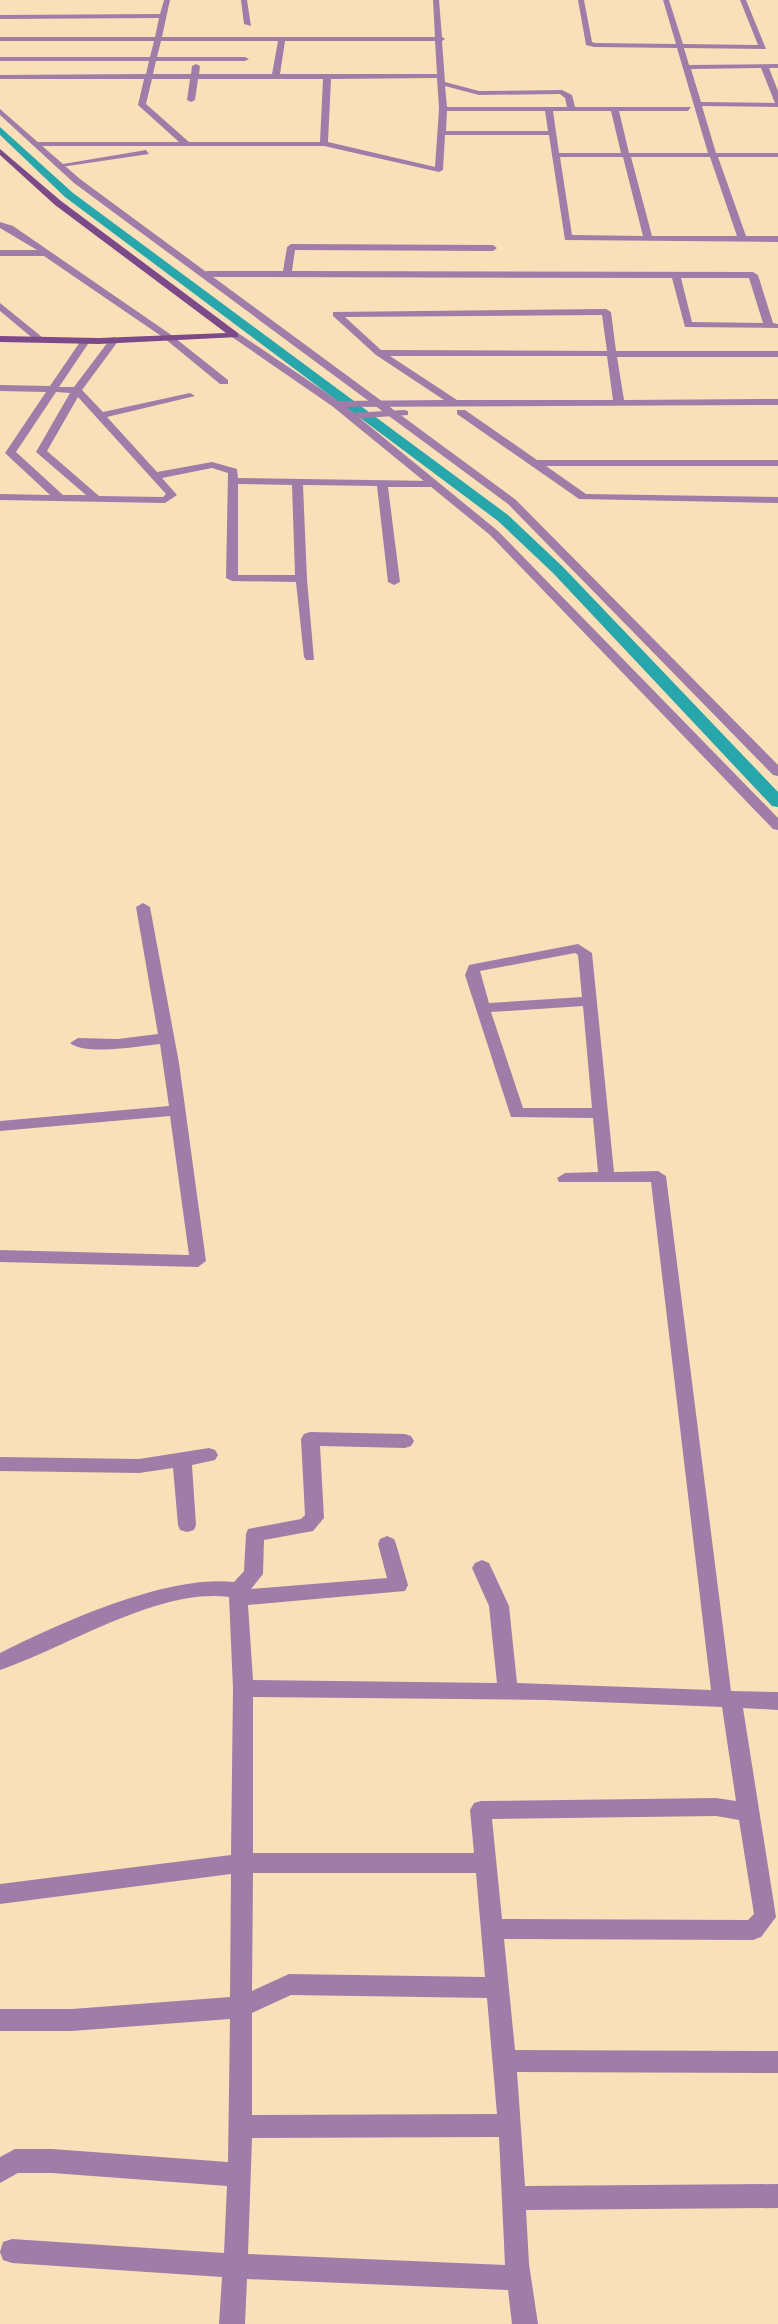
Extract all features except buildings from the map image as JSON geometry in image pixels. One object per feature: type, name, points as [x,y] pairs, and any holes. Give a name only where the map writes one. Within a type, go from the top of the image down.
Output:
[{"type":"main road","points":[[0,152],[58,203],[235,335]]},
{"type":"main road","points":[[0,339],[100,330],[167,336]]},
{"type":"main road","points":[[0,333],[85,341],[235,335]]},
{"type":"street","points":[[167,0],[143,108],[185,144]]},
{"type":"street","points":[[244,0],[248,24]]},
{"type":"street","points":[[37,144],[324,144],[439,170],[443,109],[441,39],[436,0]]},
{"type":"street","points":[[581,0],[591,44],[763,47],[743,0]]},
{"type":"street","points":[[656,0],[701,155],[737,238]]},
{"type":"street","points":[[666,0],[737,238]]},
{"type":"street","points":[[1,15],[163,16]]},
{"type":"street","points":[[0,39],[441,39]]},
{"type":"street","points":[[242,75],[248,39]]},
{"type":"street","points":[[276,75],[282,39]]},
{"type":"street","points":[[0,59],[245,59]]},
{"type":"street","points":[[191,100],[197,59]]},
{"type":"street","points":[[697,104],[778,103],[764,66]]},
{"type":"street","points":[[686,67],[778,66]]},
{"type":"street","points":[[0,77],[276,75],[441,80],[479,93],[562,92],[569,97],[571,109]]},
{"type":"street","points":[[324,144],[327,76]]},
{"type":"street","points":[[443,109],[688,109]]},
{"type":"street","points":[[549,109],[568,238],[778,239]]},
{"type":"street","points":[[614,109],[648,239]]},
{"type":"street","points":[[0,111],[101,199],[207,274],[371,402],[457,458],[540,527],[778,772]]},
{"type":"street","points":[[441,133],[552,133]]},
{"type":"street","points":[[61,165],[185,144]]},
{"type":"street","points":[[556,155],[778,155]]},
{"type":"street","points":[[0,225],[10,228],[167,336],[224,382]]},
{"type":"street","points":[[287,274],[291,247],[493,248]]},
{"type":"street","points":[[0,253],[47,253]]},
{"type":"street","points":[[207,274],[676,274],[753,275],[774,326],[688,325],[676,274]]},
{"type":"street","points":[[2,309],[35,336]]},
{"type":"street","points":[[453,402],[379,353],[336,314],[606,312],[619,403]]},
{"type":"street","points":[[235,335],[341,404],[494,533],[778,826]]},
{"type":"street","points":[[97,499],[41,452],[77,390],[114,340]]},
{"type":"street","points":[[60,498],[10,453],[85,341]]},
{"type":"street","points":[[379,353],[778,354]]},
{"type":"street","points":[[0,388],[56,387],[77,390],[172,495],[171,499],[0,497]]},
{"type":"street","points":[[100,416],[190,396]]},
{"type":"street","points":[[341,404],[778,402]]},
{"type":"street","points":[[353,415],[778,411]]},
{"type":"street","points":[[461,412],[583,497],[778,500]]},
{"type":"street","points":[[533,463],[778,463]]},
{"type":"street","points":[[154,476],[212,465],[233,471],[232,578],[301,579]]},
{"type":"street","points":[[231,481],[434,484]]},
{"type":"street","points":[[297,482],[301,579],[310,657]]},
{"type":"street","points":[[382,483],[394,582]]},
{"type":"street","points":[[0,1256],[198,1261],[167,1038],[143,907]]},
{"type":"street","points":[[601,1113],[517,1113],[472,975],[474,968],[578,948],[585,953],[590,1001],[601,1113],[607,1177]]},
{"type":"street","points":[[483,1008],[590,1001]]},
{"type":"street","points":[[78,1043],[118,1044],[167,1038]]},
{"type":"street","points":[[0,1126],[177,1110]]},
{"type":"street","points":[[493,1929],[753,1930],[765,1917],[727,1698],[658,1176],[565,1178]]},
{"type":"street","points":[[232,2324],[241,2127],[243,1688],[239,1594],[253,1574],[255,1534],[306,1526],[315,1518],[310,1439],[405,1441]]},
{"type":"street","points":[[0,1464],[139,1466],[209,1455]]},
{"type":"street","points":[[182,1460],[187,1525]]},
{"type":"street","points":[[0,1662],[147,1603],[225,1585],[239,1594],[398,1585],[387,1544]]},
{"type":"street","points":[[482,1568],[499,1606],[508,1692]]},
{"type":"street","points":[[243,1688],[508,1692],[778,1701]]},
{"type":"street","points":[[525,2324],[481,1810],[716,1807],[748,1812]]},
{"type":"street","points":[[0,1894],[242,1863],[486,1863]]},
{"type":"street","points":[[0,2020],[72,2020],[242,2007],[289,1984],[496,1988]]},
{"type":"street","points":[[503,2061],[778,2062]]},
{"type":"street","points":[[241,2127],[510,2125]]},
{"type":"street","points":[[0,2171],[15,2161],[52,2161],[240,2175]]},
{"type":"street","points":[[512,2198],[778,2196]]},
{"type":"street","points":[[12,2251],[236,2266],[519,2278]]},
{"type":"waterway","points":[[0,130],[69,195],[503,518],[558,570],[778,802]]}]
